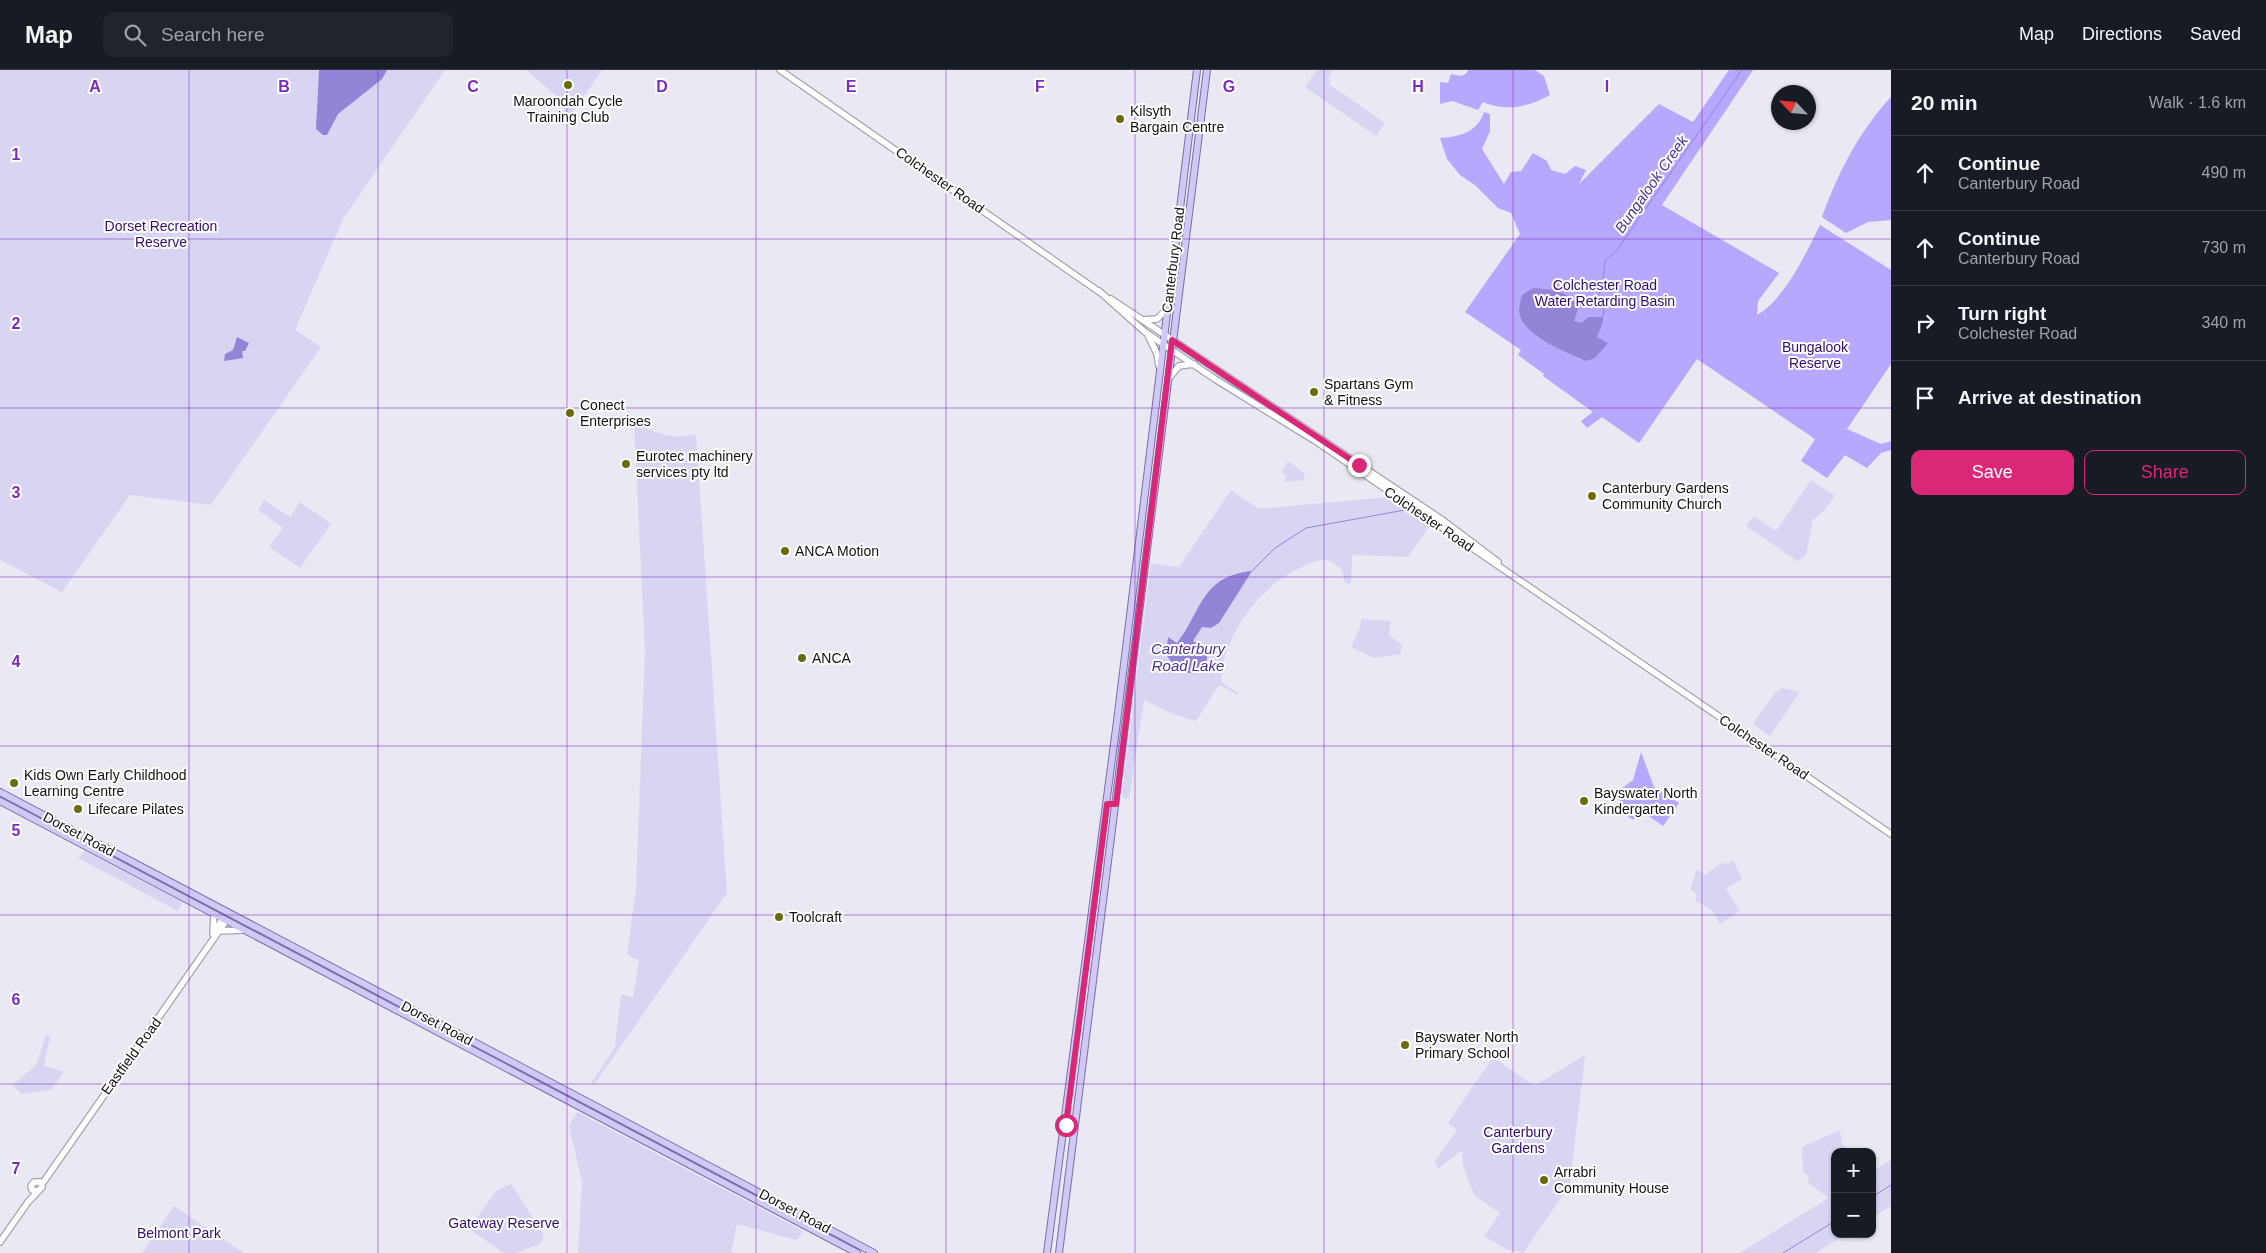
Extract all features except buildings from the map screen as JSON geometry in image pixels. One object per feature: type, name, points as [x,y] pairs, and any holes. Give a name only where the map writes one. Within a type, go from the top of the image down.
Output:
[{"type":"main road","name":"Colchester Road","points":[[780,70],[1099,291],[1441,519],[1513,574]]},
{"type":"main road","name":"Canterbury Road","points":[[1047,1253],[1107,804],[1197,70]]},
{"type":"main road","name":"Canterbury Road","points":[[1059,1253],[1162,437],[1172,340],[1206,70]]},
{"type":"main road","name":"Colchester Road","points":[[1099,291],[1145,332],[1171,350],[1317,442],[1513,574],[1891,834]]},
{"type":"main road","points":[[1141,319],[1157,319],[1167,309]]},
{"type":"main road","points":[[1145,332],[1157,354],[1159,372]]},
{"type":"main road","points":[[1167,382],[1176,368],[1182,365],[1194,364]]},
{"type":"main road","points":[[1151,440],[1162,437]]},
{"type":"main road","points":[[1151,440],[1161,445]]},
{"type":"main road","points":[[1122,683],[1131,684]]},
{"type":"main road","points":[[1,802],[3,794]]},
{"type":"main road","name":"Dorset Road","points":[[3,794],[874,1253]]},
{"type":"main road","name":"Dorset Road","points":[[1,802],[857,1253]]},
{"type":"main road","points":[[1107,804],[1116,804]]},
{"type":"main road","points":[[106,857],[109,850]]},
{"type":"main road","name":"Eastfield Road","points":[[0,1242],[28,1202],[34,1190],[41,1189],[39,1183],[54,1166],[210,946],[220,931],[228,912]]},
{"type":"main road","points":[[212,938],[214,915]]},
{"type":"main road","name":"Eastfield Road","points":[[210,946],[212,938],[224,920]]},
{"type":"main road","points":[[1092,921],[1101,922]]},
{"type":"main road","points":[[220,931],[243,930]]},
{"type":"main road","points":[[364,993],[368,986]]},
{"type":"main road","points":[[1059,1168],[1070,1169]]},
{"type":"main road","points":[[802,1224],[806,1217]]},
{"type":"green space","name":"Dorset Recreation Reserve","points":[[0,70],[445,70],[343,219],[295,330],[321,347],[211,505],[130,495],[62,592],[0,560]]},
{"type":"green space","name":"Maroondah Cycle Training Club","points":[[526,70],[602,70],[568,120],[560,99]]},
{"type":"green space","points":[[1317,70],[1333,70],[1329,76],[1330,85],[1385,123],[1376,136],[1305,87]]},
{"type":"green space","points":[[1468,70],[1535,70],[1544,76],[1550,95],[1534,103],[1517,107],[1500,107],[1483,102],[1478,110],[1452,101],[1440,104],[1440,82],[1448,83],[1451,74],[1460,76],[1466,74]]},
{"type":"green space","name":"Colchester Road Water Retarding Basin","points":[[1729,70],[1753,70],[1662,205],[1779,273],[1758,301],[1757,315],[1767,308],[1786,287],[1820,225],[1891,270],[1891,364],[1847,429],[1881,444],[1891,441],[1891,450],[1881,453],[1867,468],[1845,455],[1827,478],[1801,461],[1815,439],[1697,359],[1639,443],[1602,417],[1587,428],[1581,421],[1593,412],[1543,376],[1544,374],[1518,355],[1521,350],[1465,312],[1520,234],[1511,213],[1498,208],[1476,186],[1460,175],[1447,159],[1440,138],[1461,135],[1467,132],[1477,124],[1484,112],[1490,114],[1490,131],[1482,149],[1504,184],[1511,172],[1521,171],[1533,153],[1547,161],[1551,170],[1565,174],[1575,166],[1586,170],[1579,184],[1659,104],[1693,122]]},
{"type":"green space","points":[[1891,97],[1891,220],[1868,222],[1846,233],[1822,217],[1850,153],[1869,124]]},
{"type":"green space","points":[[634,423],[671,436],[696,434],[727,893],[594,1085],[591,1083],[615,1047],[621,994],[633,998],[639,960],[627,955],[636,889],[645,651]]},
{"type":"green space","points":[[1288,461],[1303,472],[1305,480],[1284,482],[1287,476],[1281,472]]},
{"type":"green space","points":[[1811,480],[1835,496],[1824,511],[1813,520],[1806,555],[1797,561],[1746,526],[1754,516],[1776,531]]},
{"type":"green space","points":[[1231,490],[1259,509],[1387,497],[1430,525],[1408,557],[1352,555],[1351,584],[1345,583],[1341,568],[1326,559],[1308,564],[1277,582],[1263,594],[1240,623],[1225,656],[1221,682],[1238,693],[1238,695],[1219,685],[1196,721],[1173,714],[1144,700],[1129,799],[1124,798],[1122,794],[1151,563],[1179,567]]},
{"type":"green space","points":[[264,500],[290,517],[300,502],[331,524],[300,568],[269,547],[283,528],[258,510]]},
{"type":"green space","points":[[1361,619],[1391,621],[1389,635],[1402,645],[1400,654],[1374,658],[1351,647],[1360,628]]},
{"type":"green space","points":[[1781,688],[1800,692],[1770,736],[1753,724],[1776,691],[1778,692]]},
{"type":"green space","points":[[1641,752],[1654,787],[1679,803],[1663,826],[1640,810],[1633,820],[1619,810],[1622,806],[1620,800],[1610,797],[1633,780]]},
{"type":"green space","points":[[85,851],[182,902],[178,911],[78,858]]},
{"type":"green space","points":[[1733,859],[1742,879],[1726,889],[1740,911],[1720,924],[1712,910],[1696,901],[1696,893],[1690,890],[1697,869],[1705,875],[1721,863],[1728,864]]},
{"type":"green space","points":[[46,1035],[50,1036],[44,1066],[64,1072],[51,1090],[21,1094],[13,1085],[36,1065]]},
{"type":"green space","name":"Canterbury Gardens","points":[[1585,1055],[1570,1185],[1523,1253],[1506,1249],[1484,1236],[1500,1213],[1474,1195],[1463,1166],[1462,1150],[1438,1169],[1435,1161],[1457,1130],[1448,1123],[1493,1057],[1534,1086]]},
{"type":"green space","points":[[577,1112],[803,1231],[797,1240],[737,1224],[731,1253],[578,1253],[582,1182],[569,1126]]},
{"type":"green space","points":[[1840,1130],[1842,1144],[1846,1148],[1831,1148],[1831,1238],[1840,1238],[1816,1253],[1739,1253],[1829,1198],[1808,1183],[1809,1176],[1803,1172],[1802,1147]]},
{"type":"green space","points":[[1891,1160],[1891,1206],[1876,1215],[1876,1193],[1876,1169]]},
{"type":"green space","name":"Gateway Reserve","points":[[511,1184],[543,1233],[543,1239],[540,1244],[515,1253],[504,1253],[469,1229],[496,1191]]},
{"type":"green space","name":"Belmont Park","points":[[174,1206],[244,1253],[142,1253]]},
{"type":"water","points":[[319,70],[387,70],[382,79],[338,114],[327,135],[323,135],[316,129]]},
{"type":"water","points":[[1533,288],[1553,290],[1575,301],[1579,306],[1574,321],[1582,323],[1588,317],[1603,317],[1597,337],[1608,343],[1595,358],[1586,361],[1567,353],[1546,342],[1528,328],[1522,320],[1519,307],[1522,295]]},
{"type":"water","points":[[237,337],[249,343],[245,351],[242,351],[243,358],[224,361],[225,354],[233,350]]},
{"type":"water","name":"Canterbury Road Lake","points":[[1252,571],[1219,623],[1211,628],[1202,627],[1193,641],[1206,649],[1207,659],[1205,666],[1200,671],[1187,673],[1172,663],[1166,654],[1168,637],[1177,643],[1205,597],[1222,580],[1235,574]]},
{"type":"waterway","name":"Bungalook Creek","points":[[1603,317],[1604,309],[1599,295],[1603,283],[1605,261],[1617,250],[1742,70]]},
{"type":"waterway","name":"Bungalook Creek","points":[[1252,571],[1275,548],[1306,528],[1405,510]]},
{"type":"waterway","points":[[1876,1194],[1891,1185]]},
{"type":"waterway","points":[[1783,1253],[1831,1223]]},
{"type":"place","name":"Maroondah Cycle Training Club","points":[[568,85]]},
{"type":"place","name":"Kilsyth Bargain Centre","points":[[1120,119]]},
{"type":"place","name":"Spartans Gym & Fitness","points":[[1314,392]]},
{"type":"place","name":"Conect Enterprises","points":[[570,413]]},
{"type":"place","name":"Eurotec machinery services pty ltd","points":[[626,464]]},
{"type":"place","name":"Canterbury Gardens Community Church","points":[[1592,496]]},
{"type":"place","name":"ANCA Motion","points":[[785,551]]},
{"type":"place","name":"ANCA","points":[[802,658]]},
{"type":"place","name":"Kids Own Early Childhood Learning Centre","points":[[14,783]]},
{"type":"place","name":"Bayswater North Kindergarten","points":[[1584,801]]},
{"type":"place","name":"Lifecare Pilates","points":[[78,809]]},
{"type":"place","name":"Toolcraft","points":[[779,917]]},
{"type":"place","name":"Bayswater North Primary School","points":[[1405,1045]]},
{"type":"place","name":"Arrabri Community House","points":[[1544,1180]]},
{"type":"route","points":[[1066,1125],[1107,804],[1116,804],[1160,457],[1172,340],[1359,465]]},
{"type":"park label","name":"Bungalook Reserve","points":[[1815,356]]}]
